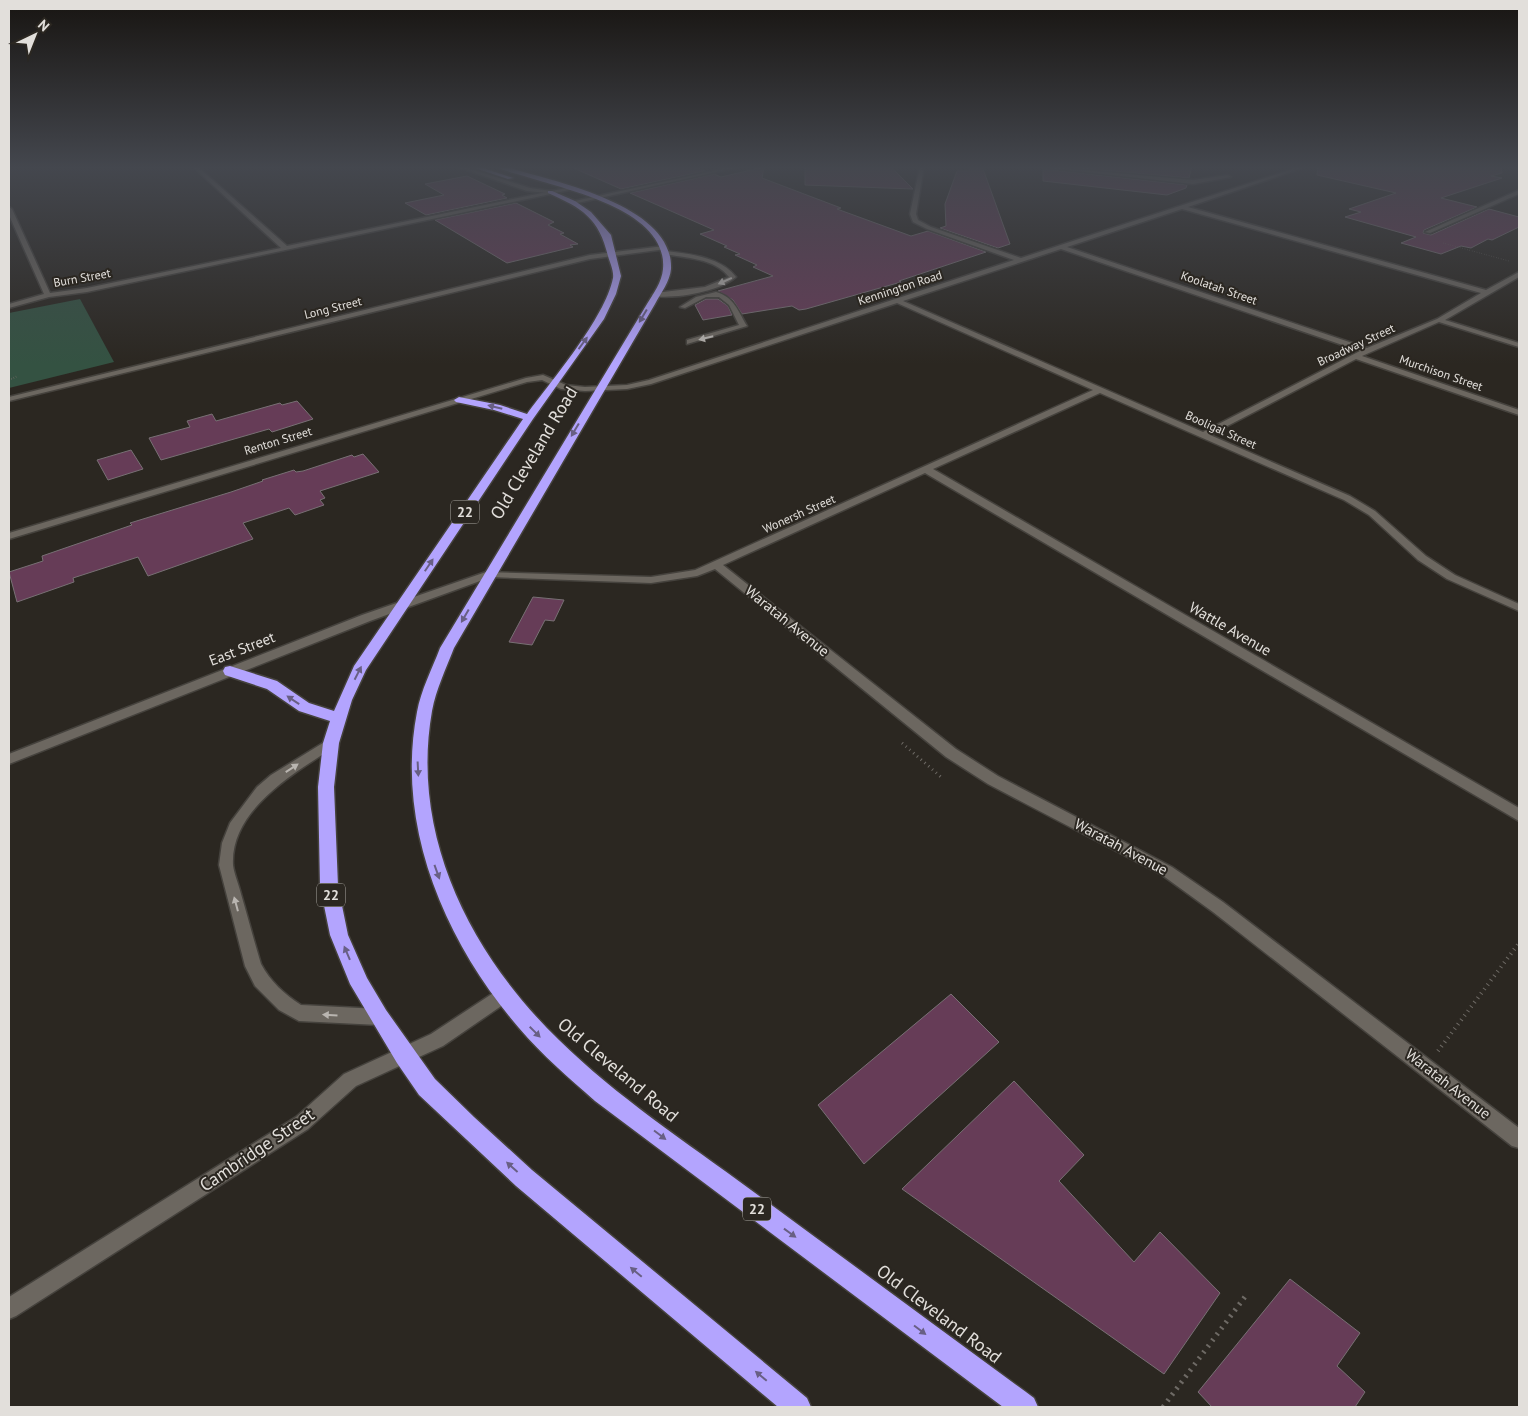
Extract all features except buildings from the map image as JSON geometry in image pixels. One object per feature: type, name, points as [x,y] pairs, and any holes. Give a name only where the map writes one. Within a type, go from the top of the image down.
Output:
[{"type":"highway","name":"Old Cleveland Road","points":[[605,232],[613,253],[617,276],[612,294],[600,319],[554,382],[401,605],[359,669],[338,718],[331,743],[326,787],[329,886],[339,935],[360,984],[404,1056],[427,1087],[524,1178],[798,1407]]},
{"type":"highway","points":[[655,232],[658,235],[665,251]]},
{"type":"highway","name":"Old Cleveland Road","points":[[665,251],[667,270],[655,295],[446,648],[424,709],[418,757],[420,798],[430,852],[442,886],[459,923],[504,994],[528,1025],[558,1054],[598,1088],[1024,1407]]},
{"type":"highway","points":[[459,400],[496,406],[529,418]]},
{"type":"highway","points":[[230,671],[272,685],[304,707],[338,718]]},
{"type":"street","points":[[19,232],[48,295]]},
{"type":"street","points":[[267,232],[286,249]]},
{"type":"street","name":"Burn Street","points":[[9,306],[48,295],[87,290],[365,232]]},
{"type":"street","points":[[941,232],[1020,260]]},
{"type":"street","name":"Kennington Road","points":[[554,382],[564,387],[600,388],[634,386],[651,382],[1107,232]]},
{"type":"street","points":[[1271,232],[1485,292]]},
{"type":"street","name":"Koolatah Street","points":[[1062,247],[1368,351]]},
{"type":"street","points":[[655,295],[688,292],[734,277],[730,272],[698,257],[665,251]]},
{"type":"street","name":"Long Street","points":[[9,399],[590,257],[613,253],[665,251]]},
{"type":"street","name":"Broadway Street","points":[[1202,435],[1355,356],[1438,320],[1519,274]]},
{"type":"street","points":[[683,307],[694,299],[706,296],[722,296],[730,302],[743,326],[712,337],[690,342]]},
{"type":"street","name":"Booligal Street","points":[[897,301],[1347,498],[1372,513],[1422,558],[1451,577],[1519,608]]},
{"type":"street","points":[[1438,320],[1519,344]]},
{"type":"street","name":"Murchison Street","points":[[1355,356],[1519,412]]},
{"type":"street","name":"Renton Street","points":[[9,536],[526,380],[544,377],[554,382]]},
{"type":"street","name":"Wonersh Street","points":[[490,574],[651,580],[698,573],[1100,390]]},
{"type":"street","name":"Wattle Avenue","points":[[926,470],[1519,815]]},
{"type":"street","name":"Waratah Avenue","points":[[718,565],[951,753],[993,780],[1167,871],[1218,907],[1519,1139]]},
{"type":"street","name":"East Street","points":[[9,759],[401,605],[490,574]]},
{"type":"street","points":[[331,743],[276,779],[262,791],[237,823],[229,843],[226,865],[253,966],[261,981],[285,1004],[298,1013],[379,1017]]},
{"type":"street","name":"Cambridge Street","points":[[9,1309],[302,1123],[350,1080],[437,1040],[504,994]]},
{"type":"path","points":[[1428,232],[1436,236],[1440,243],[1514,262]]},
{"type":"path","points":[[9,380],[18,376]]},
{"type":"path","points":[[902,744],[941,778]]},
{"type":"path","points":[[1426,1067],[1519,943]]},
{"type":"path","points":[[1163,1407],[1247,1294]]},
{"type":"green space","points":[[80,299],[114,362],[9,388],[9,313]]}]
